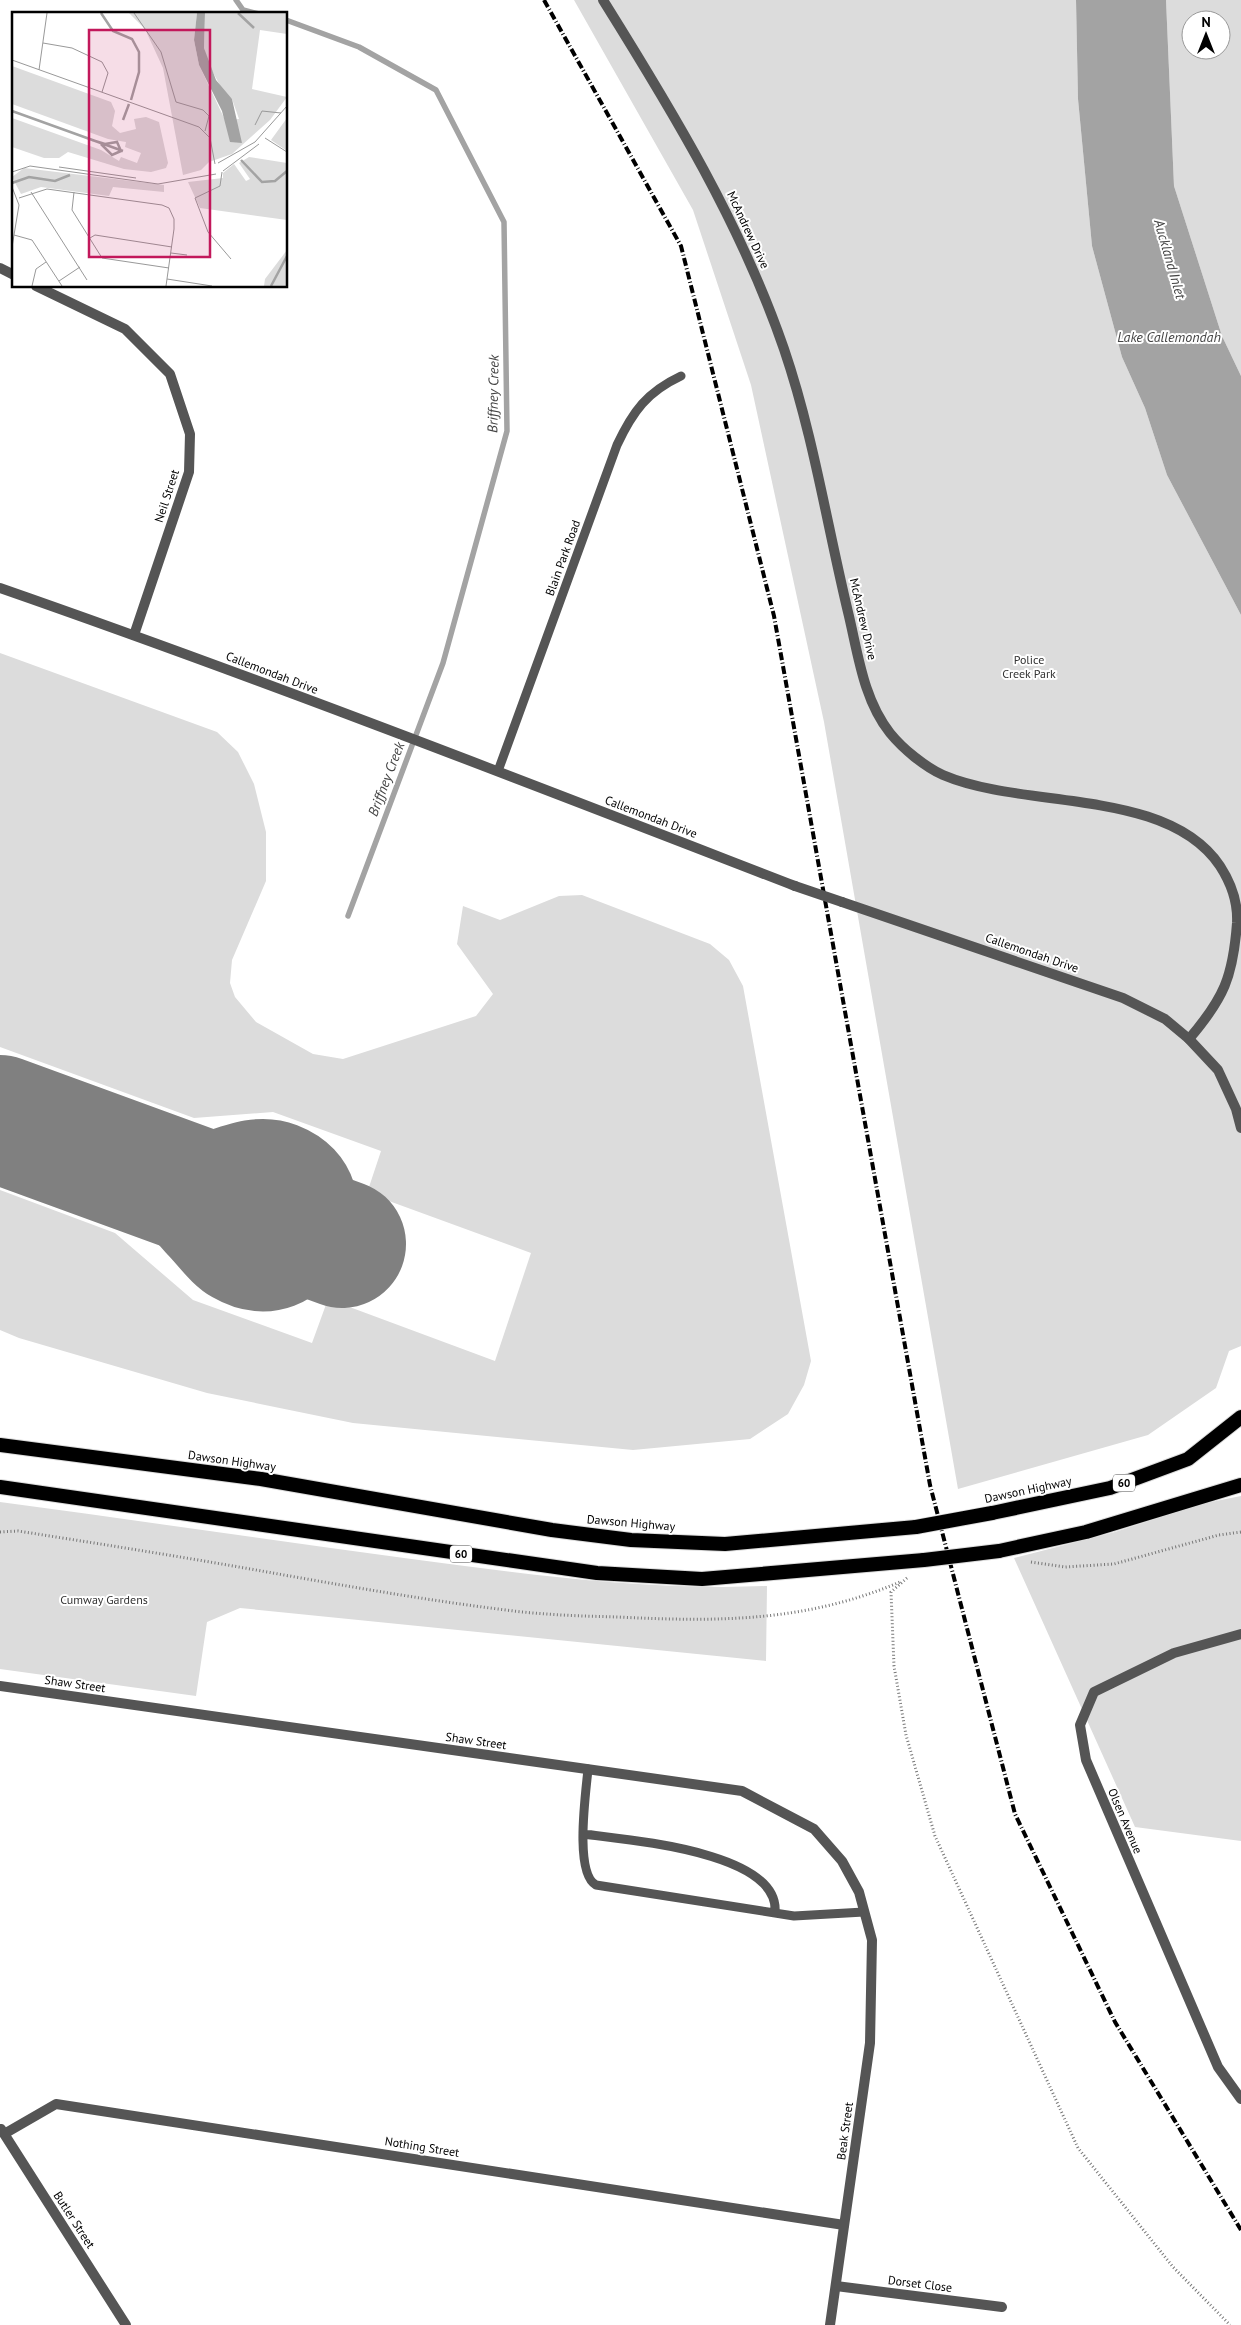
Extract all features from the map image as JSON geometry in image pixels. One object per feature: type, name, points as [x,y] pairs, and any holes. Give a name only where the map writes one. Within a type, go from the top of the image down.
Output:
[{"type":"highway","name":"Dawson Highway","points":[[0,1445],[260,1480],[552,1530],[631,1540],[725,1544],[916,1527],[1110,1488],[1188,1460],[1241,1416]]},
{"type":"highway","name":"60","points":[[0,1488],[597,1573],[702,1579],[924,1560],[998,1551],[1086,1532],[1241,1485]]},
{"type":"street","name":"McAndrew Drive","points":[[603,0],[665,100],[703,166],[761,288],[784,350],[808,431],[828,530],[864,680],[874,706],[891,734],[914,756],[941,774],[993,790],[1124,810],[1162,821],[1192,838],[1213,856],[1229,880],[1238,912],[1235,952],[1226,986],[1210,1014],[1189,1039]]},
{"type":"street","points":[[0,268],[12,274]]},
{"type":"street","name":"Neil Street","points":[[40,288],[125,329],[170,374],[190,434],[190,472],[134,635]]},
{"type":"street","name":"Callemondah Drive","points":[[0,588],[134,635],[498,771],[795,886],[1123,998],[1165,1019],[1189,1039],[1218,1070],[1236,1109],[1241,1128]]},
{"type":"street","name":"Olsen Avenue","points":[[1241,1634],[1174,1653],[1094,1692],[1080,1725],[1086,1760],[1218,2067],[1241,2099]]},
{"type":"street","name":"Shaw Street","points":[[0,1686],[742,1791],[814,1829],[842,1861],[859,1892],[872,1940]]},
{"type":"street","name":"Beak Street","points":[[830,2325],[870,2042],[872,1940]]},
{"type":"street","name":"Nothing Street","points":[[2,2131],[56,2104],[844,2225]]},
{"type":"street","name":"Butler Street","points":[[2,2131],[126,2325]]},
{"type":"street","name":"Dorset Close","points":[[836,2286],[1002,2307]]},
{"type":"lane","name":"Blain Park Road","points":[[498,771],[617,445],[629,419],[654,391],[681,376]]},
{"type":"lane","points":[[588,1769],[584,1834],[586,1871],[588,1879],[596,1885],[794,1916],[864,1912]]},
{"type":"lane","points":[[584,1834],[681,1848],[725,1860],[770,1889],[775,1902],[775,1912]]},
{"type":"path","points":[[0,1532],[28,1533],[412,1597],[508,1610],[577,1616],[664,1620],[765,1618],[868,1596],[911,1575]]},
{"type":"path","points":[[1026,1562],[1042,1562],[1065,1567],[1114,1564],[1241,1532]]},
{"type":"path","points":[[900,1582],[891,1592],[890,1600],[894,1666],[906,1735],[935,1836],[1078,2148],[1173,2267],[1230,2325]]},
{"type":"green space","name":"Police Creek Park","points":[[574,0],[1076,0],[1078,99],[1092,246],[1122,357],[1145,408],[1167,475],[1241,615],[1241,1346],[1229,1351],[1216,1388],[1148,1435],[958,1489],[824,722],[751,385],[693,210]]},
{"type":"green space","points":[[1166,0],[1241,0],[1241,376],[1222,336],[1174,186]]},
{"type":"green space","points":[[0,653],[217,732],[238,752],[254,784],[266,832],[266,881],[232,960],[230,983],[235,997],[256,1022],[313,1054],[343,1059],[476,1016],[493,994],[457,944],[463,906],[500,920],[559,896],[582,895],[710,944],[729,960],[743,986],[811,1361],[804,1385],[788,1414],[750,1439],[633,1450],[353,1423],[207,1393],[19,1338],[0,1330],[0,1190],[115,1233],[193,1300],[312,1343],[328,1299],[495,1361],[531,1253],[367,1193],[381,1151],[273,1112],[194,1118],[0,1047]]},
{"type":"green space","points":[[1241,1496],[1241,1841],[1135,1827],[1014,1558],[1115,1532],[1201,1504]]},
{"type":"green space","name":"Cumway Gardens","points":[[0,1502],[449,1564],[585,1580],[676,1586],[767,1586],[766,1661],[240,1608],[207,1622],[196,1696],[0,1669]]},
{"type":"water","name":"Lake Callemondah","points":[[1076,0],[1166,0],[1174,186],[1222,336],[1241,376],[1241,615],[1167,475],[1145,408],[1122,357],[1092,246],[1078,99]]},
{"type":"waterway","name":"Briffney Creek","points":[[236,0],[243,10],[251,12]]},
{"type":"waterway","name":"Briffney Creek","points":[[288,21],[359,47],[436,90],[504,222],[507,431],[443,663],[348,916]]},
{"type":"taxiway","points":[[24,1128],[137,1167],[157,1170],[176,1168],[250,1145],[269,1145],[288,1149],[316,1167],[330,1191],[332,1218],[324,1245],[308,1267],[285,1282],[257,1286],[225,1275],[204,1257],[120,1162]]},
{"type":"runway","points":[[0,1119],[342,1244]]},
{"type":"railway","points":[[544,0],[681,246],[774,616],[930,1485],[1015,1814],[1115,2022],[1241,2230]]},
{"type":"water label","name":"Auckland Inlet","points":[[1170,259]]}]
